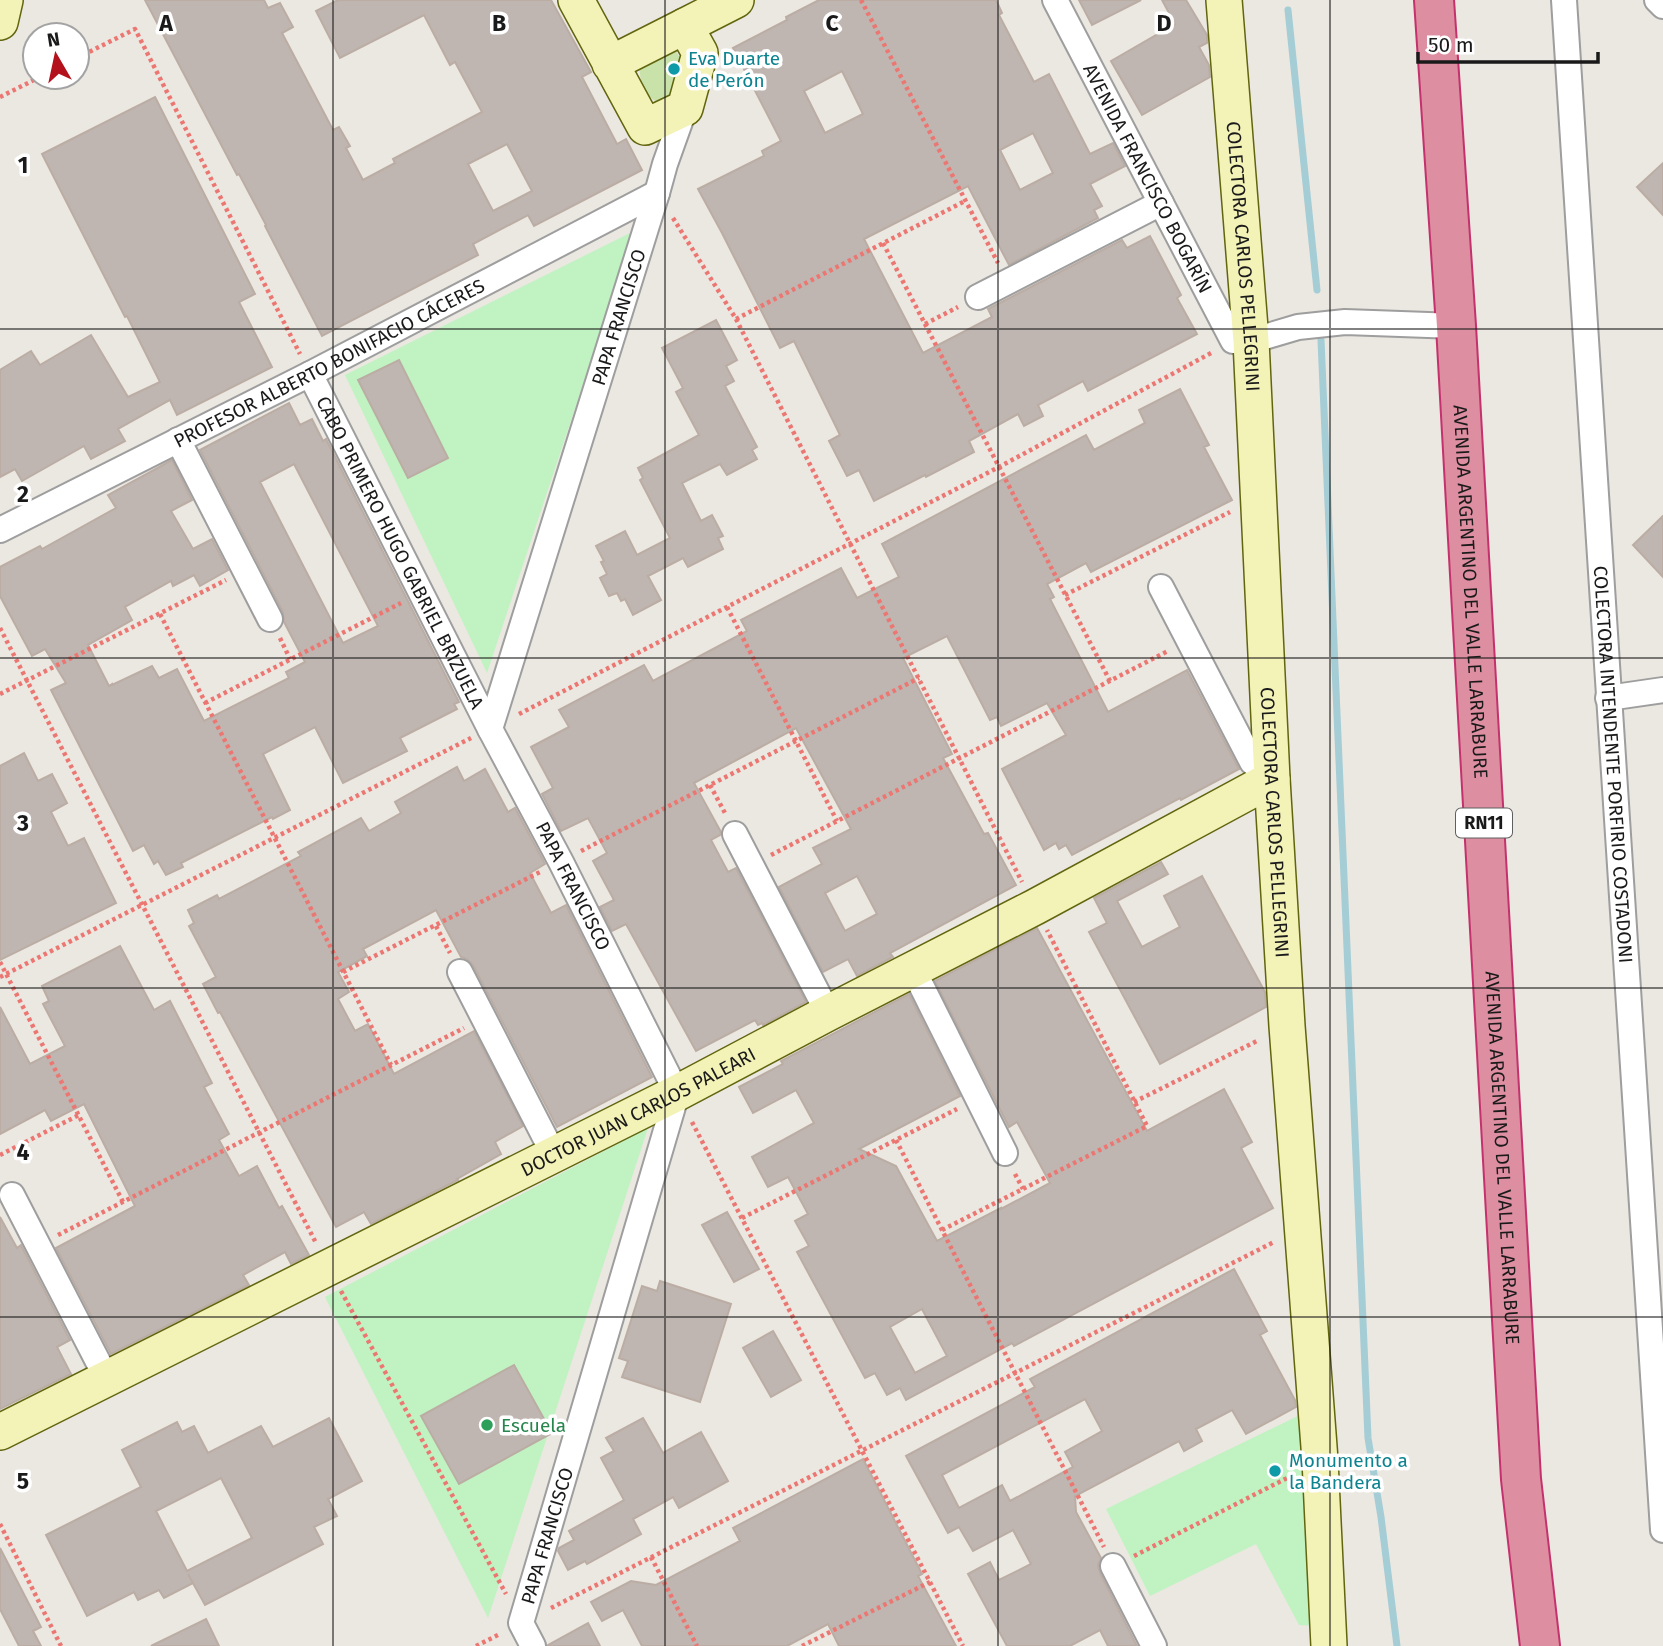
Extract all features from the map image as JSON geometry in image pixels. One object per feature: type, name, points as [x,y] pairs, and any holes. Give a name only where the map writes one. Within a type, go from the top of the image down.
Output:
[{"type":"highway","name":"AVENIDA ARGENTINO DEL VALLE LARRABURE","points":[[1434,0],[1521,1479],[1541,1646]]},
{"type":"street","points":[[0,22],[5,0]]},
{"type":"street","points":[[576,0],[665,164]]},
{"type":"street","points":[[610,64],[736,0]]},
{"type":"street","name":"AVENIDA FRANCISCO BOGARÍN","points":[[1055,0],[1161,203],[1242,341]]},
{"type":"street","name":"COLECTORA CARLOS PELLEGRINI","points":[[1224,0],[1242,341],[1259,498],[1287,1026],[1320,1460],[1329,1646]]},
{"type":"street","name":"COLECTORA INTENDENTE PORFIRIO COSTADONI","points":[[1564,0],[1608,698],[1654,1258],[1663,1530]]},
{"type":"street","points":[[1657,0],[1663,6]]},
{"type":"street","points":[[645,127],[685,108],[699,53],[685,26]]},
{"type":"street","name":"PAPA FRANCISCO","points":[[533,1646],[521,1623],[677,1093],[561,862],[490,729],[665,164],[685,108]]},
{"type":"street","name":"PROFESOR ALBERTO BONIFACIO CÁCERES","points":[[0,530],[310,374],[657,193]]},
{"type":"street","points":[[978,297],[1161,203]]},
{"type":"street","points":[[1242,341],[1298,327],[1345,322],[1455,326]]},
{"type":"street","name":"CABO PRIMERO HUGO GABRIEL BRIZUELA","points":[[310,374],[490,729]]},
{"type":"street","points":[[178,440],[270,619]]},
{"type":"street","points":[[1161,587],[1252,762],[1272,779]]},
{"type":"street","points":[[1608,698],[1663,690]]},
{"type":"street","name":"DOCTOR JUAN CARLOS PALEARI","points":[[0,1432],[677,1093],[1035,907],[1272,779]]},
{"type":"street","points":[[735,834],[828,1013]]},
{"type":"street","points":[[913,969],[1004,1153]]},
{"type":"street","points":[[460,972],[554,1155]]},
{"type":"street","points":[[12,1195],[107,1379]]},
{"type":"street","points":[[1113,1566],[1154,1646]]},
{"type":"path","points":[[861,0],[1007,282]]},
{"type":"path","points":[[91,51],[135,29],[310,374]]},
{"type":"path","points":[[0,97],[21,86]]},
{"type":"path","points":[[657,193],[736,319],[1147,1126],[942,1230]]},
{"type":"path","points":[[736,319],[965,201]]},
{"type":"path","points":[[883,243],[1110,681]]},
{"type":"path","points":[[925,324],[978,297]]},
{"type":"path","points":[[0,976],[490,729],[1242,341]]},
{"type":"path","points":[[1065,596],[1259,498]]},
{"type":"path","points":[[0,694],[245,570]]},
{"type":"path","points":[[205,703],[421,592]]},
{"type":"path","points":[[727,607],[837,821]]},
{"type":"path","points":[[160,614],[391,1065]]},
{"type":"path","points":[[0,628],[329,1268],[521,1623]]},
{"type":"path","points":[[751,865],[1189,640]]},
{"type":"path","points":[[735,834],[710,785],[919,678]]},
{"type":"path","points":[[343,972],[436,926]]},
{"type":"path","points":[[0,962],[123,1202]]},
{"type":"path","points":[[38,1245],[484,1018]]},
{"type":"path","points":[[1134,1102],[1287,1026]]},
{"type":"path","points":[[677,1093],[963,1646]]},
{"type":"path","points":[[742,1218],[977,1099]]},
{"type":"path","points":[[0,1155],[79,1115]]},
{"type":"path","points":[[896,1140],[1113,1566],[1320,1460]]},
{"type":"path","points":[[475,1646],[1303,1228]]},
{"type":"path","points":[[0,1524],[61,1646]]},
{"type":"path","points":[[651,1557],[696,1646]]},
{"type":"path","points":[[802,1646],[812,1644],[930,1582]]},
{"type":"green space","points":[[660,49],[676,51],[685,67],[675,100],[659,104],[642,91],[639,65]]},
{"type":"green space","points":[[634,231],[487,673],[345,375]]},
{"type":"green space","points":[[648,1128],[488,1618],[325,1297]]},
{"type":"green space","points":[[1300,1415],[1318,1626],[1299,1625],[1256,1544],[1150,1596],[1106,1509]]},
{"type":"building","points":[[145,0],[264,0],[268,8],[280,3],[293,27],[282,33],[333,130],[339,127],[350,146],[346,148],[363,180],[395,163],[393,159],[482,112],[455,62],[450,65],[424,15],[340,58],[316,11],[338,0],[551,0],[591,72],[582,77],[617,144],[626,139],[642,170],[534,226],[528,215],[473,244],[478,255],[322,336],[266,225],[239,174],[237,175]],"holes":[[[507,144],[532,191],[493,211],[468,164]]]},
{"type":"building","points":[[819,0],[996,0],[1002,13],[999,15],[1034,82],[1049,74],[1090,154],[1113,143],[1125,166],[1090,184],[1102,206],[1094,210],[1098,218],[1009,265],[968,186],[864,239],[923,353],[992,317],[988,309],[1122,240],[1127,248],[1150,236],[1181,295],[1177,298],[1197,334],[1088,391],[1083,381],[1038,405],[1043,416],[1024,426],[1018,414],[969,441],[974,452],[874,501],[859,470],[847,476],[829,441],[840,435],[794,341],[780,348],[698,189],[764,156],[762,151],[781,141],[733,48],[787,20],[786,17]],"holes":[[[842,71],[863,114],[825,133],[804,91]],[[1033,133],[1053,173],[1020,190],[1000,150]]]},
{"type":"building","points":[[1079,0],[1141,0],[1092,25]]},
{"type":"building","points":[[1162,0],[1186,0],[1207,35],[1207,43],[1199,47],[1209,65],[1210,77],[1142,115],[1111,61],[1175,24]]},
{"type":"building","points":[[155,97],[255,294],[239,302],[272,367],[177,415],[170,400],[118,429],[125,441],[91,459],[84,446],[22,481],[15,469],[0,477],[0,370],[31,351],[40,365],[91,335],[128,397],[160,382],[42,154]]},
{"type":"building","points":[[1663,163],[1663,215],[1637,187]]},
{"type":"building","points":[[716,320],[737,360],[726,366],[734,381],[725,386],[757,447],[752,450],[757,459],[727,475],[720,464],[682,483],[701,521],[712,515],[723,536],[718,538],[723,549],[688,567],[683,558],[648,576],[661,600],[633,615],[625,599],[621,601],[617,593],[609,596],[600,578],[607,574],[596,546],[625,531],[637,555],[670,538],[640,480],[643,478],[638,468],[699,435],[676,392],[683,388],[662,348]]},
{"type":"building","points":[[399,360],[448,458],[408,478],[358,380]]},
{"type":"building","points":[[1180,389],[1209,445],[1204,447],[1232,500],[1091,572],[1086,563],[1047,584],[1054,597],[1050,599],[1108,712],[1187,670],[1239,769],[1072,855],[1066,845],[1059,849],[1056,843],[1044,850],[1002,769],[1066,735],[1047,703],[1001,726],[997,717],[990,720],[947,636],[903,658],[952,754],[943,758],[984,834],[988,833],[1016,885],[890,953],[893,957],[857,976],[848,959],[823,972],[779,887],[822,864],[813,848],[851,829],[796,728],[694,783],[721,832],[711,840],[728,872],[736,868],[806,1002],[763,1025],[758,1025],[755,1020],[696,1051],[626,924],[612,931],[600,907],[614,900],[593,861],[607,853],[588,818],[561,831],[542,794],[553,788],[531,747],[569,727],[559,710],[644,665],[653,681],[747,631],[741,620],[841,568],[857,598],[899,577],[882,544],[1086,435],[1094,450],[1145,423],[1139,410]],"holes":[[[857,876],[877,914],[845,931],[825,893]]]},
{"type":"building","points":[[289,403],[300,425],[312,419],[323,441],[326,439],[459,702],[454,704],[457,709],[400,738],[407,751],[343,783],[315,727],[263,754],[290,810],[181,863],[183,867],[166,875],[158,861],[154,864],[144,845],[133,851],[51,690],[66,683],[45,649],[32,656],[0,596],[0,567],[40,546],[42,549],[116,508],[108,495],[172,460],[192,500],[171,511],[193,549],[212,539],[228,570],[200,586],[194,575],[173,586],[171,581],[125,607],[132,620],[88,645],[109,686],[152,666],[159,678],[177,669],[204,721],[289,678],[286,672],[305,662],[284,622],[283,612],[200,450]],"holes":[[[294,464],[378,626],[343,643],[260,482]]]},
{"type":"building","points":[[1663,516],[1663,577],[1633,545]]},
{"type":"building","points":[[24,753],[38,781],[52,774],[67,803],[51,812],[68,846],[84,838],[116,903],[0,960],[0,766]]},
{"type":"building","points":[[457,767],[464,781],[485,769],[508,812],[515,808],[545,864],[530,873],[551,913],[566,905],[652,1077],[557,1127],[473,965],[461,957],[436,910],[363,949],[367,956],[338,972],[349,992],[338,999],[355,1031],[368,1024],[394,1074],[474,1031],[523,1126],[495,1142],[501,1154],[458,1180],[371,1224],[364,1212],[336,1227],[203,984],[216,977],[189,926],[194,923],[188,910],[217,895],[219,899],[301,856],[298,852],[361,818],[369,831],[401,813],[395,802]]},
{"type":"building","points":[[1161,862],[1168,874],[1117,901],[1142,947],[1180,927],[1164,896],[1202,876],[1265,992],[1266,1007],[1160,1064],[1089,932],[1107,923],[1094,898]]},
{"type":"building","points":[[1037,928],[1147,1131],[1224,1089],[1252,1142],[1241,1148],[1273,1208],[1014,1346],[1012,1343],[906,1400],[900,1388],[887,1395],[875,1373],[865,1378],[797,1252],[809,1246],[795,1221],[808,1214],[788,1177],[768,1187],[752,1157],[814,1123],[796,1090],[753,1113],[739,1087],[783,1064],[781,1061],[909,994],[960,1096],[859,1149],[896,1166],[937,1241],[1050,1183],[1017,1122],[1009,1127],[935,981]],"holes":[[[922,1309],[947,1356],[915,1373],[890,1327]]]},
{"type":"building","points":[[120,946],[154,1010],[170,1001],[212,1083],[204,1087],[229,1134],[219,1140],[239,1176],[257,1166],[279,1208],[282,1206],[309,1255],[291,1264],[285,1252],[243,1275],[249,1285],[111,1354],[56,1248],[135,1206],[84,1104],[51,1121],[45,1110],[0,1134],[0,1007],[30,1064],[65,1046],[43,1004],[49,1001],[42,986]]},
{"type":"building","points":[[727,1212],[759,1269],[734,1282],[702,1225]]},
{"type":"building","points":[[0,1217],[17,1248],[21,1245],[70,1340],[57,1347],[71,1374],[0,1409]]},
{"type":"building","points":[[1234,1269],[1267,1331],[1260,1335],[1295,1400],[1296,1407],[1246,1434],[1232,1410],[1196,1429],[1202,1441],[1184,1451],[1179,1441],[1075,1496],[1076,1512],[1101,1558],[1098,1565],[1100,1573],[1137,1646],[1108,1646],[1100,1630],[1070,1646],[1007,1646],[968,1574],[990,1562],[999,1580],[1031,1564],[1013,1530],[973,1551],[959,1527],[948,1533],[906,1456],[1035,1387],[1030,1379]],"holes":[[[1085,1399],[1102,1431],[1065,1452],[1073,1467],[1010,1501],[1002,1485],[959,1508],[942,1475]]]},
{"type":"building","points":[[660,1281],[731,1304],[700,1402],[622,1377],[628,1361],[619,1358],[642,1286],[657,1291]]},
{"type":"building","points":[[773,1331],[801,1380],[771,1397],[743,1348]]},
{"type":"building","name":"Escuela","points":[[514,1365],[552,1433],[459,1484],[421,1416]]},
{"type":"building","points":[[329,1418],[362,1481],[328,1499],[337,1516],[314,1527],[323,1544],[205,1605],[193,1583],[164,1598],[159,1590],[138,1600],[134,1592],[87,1616],[46,1535],[141,1487],[122,1450],[177,1422],[182,1432],[194,1426],[208,1453],[261,1426],[273,1447]],"holes":[[[221,1478],[252,1538],[187,1571],[156,1511]]]},
{"type":"building","points":[[643,1418],[663,1453],[701,1432],[728,1481],[679,1508],[673,1497],[633,1519],[641,1534],[587,1564],[585,1561],[568,1570],[558,1551],[574,1540],[569,1531],[624,1500],[601,1458],[614,1451],[606,1438]]},
{"type":"building","points":[[863,1459],[922,1574],[918,1576],[956,1646],[839,1646],[828,1624],[787,1646],[642,1646],[623,1610],[602,1621],[591,1602],[631,1581],[656,1585],[740,1541],[733,1528]]},
{"type":"building","points":[[0,1548],[41,1627],[33,1631],[41,1646],[19,1646],[0,1609]]},
{"type":"building","points":[[206,1619],[219,1646],[151,1646]]},
{"type":"building","points":[[588,1623],[600,1646],[548,1646],[548,1645]]},
{"type":"waterway","points":[[1288,10],[1317,290]]},
{"type":"waterway","points":[[1321,340],[1368,1438],[1397,1646]]},
{"type":"place","name":"Eva Duarte de Perón","points":[[674,69]]},
{"type":"place","name":"Escuela","points":[[487,1425]]},
{"type":"place","name":"Monumento a la Bandera","points":[[1275,1471]]}]
